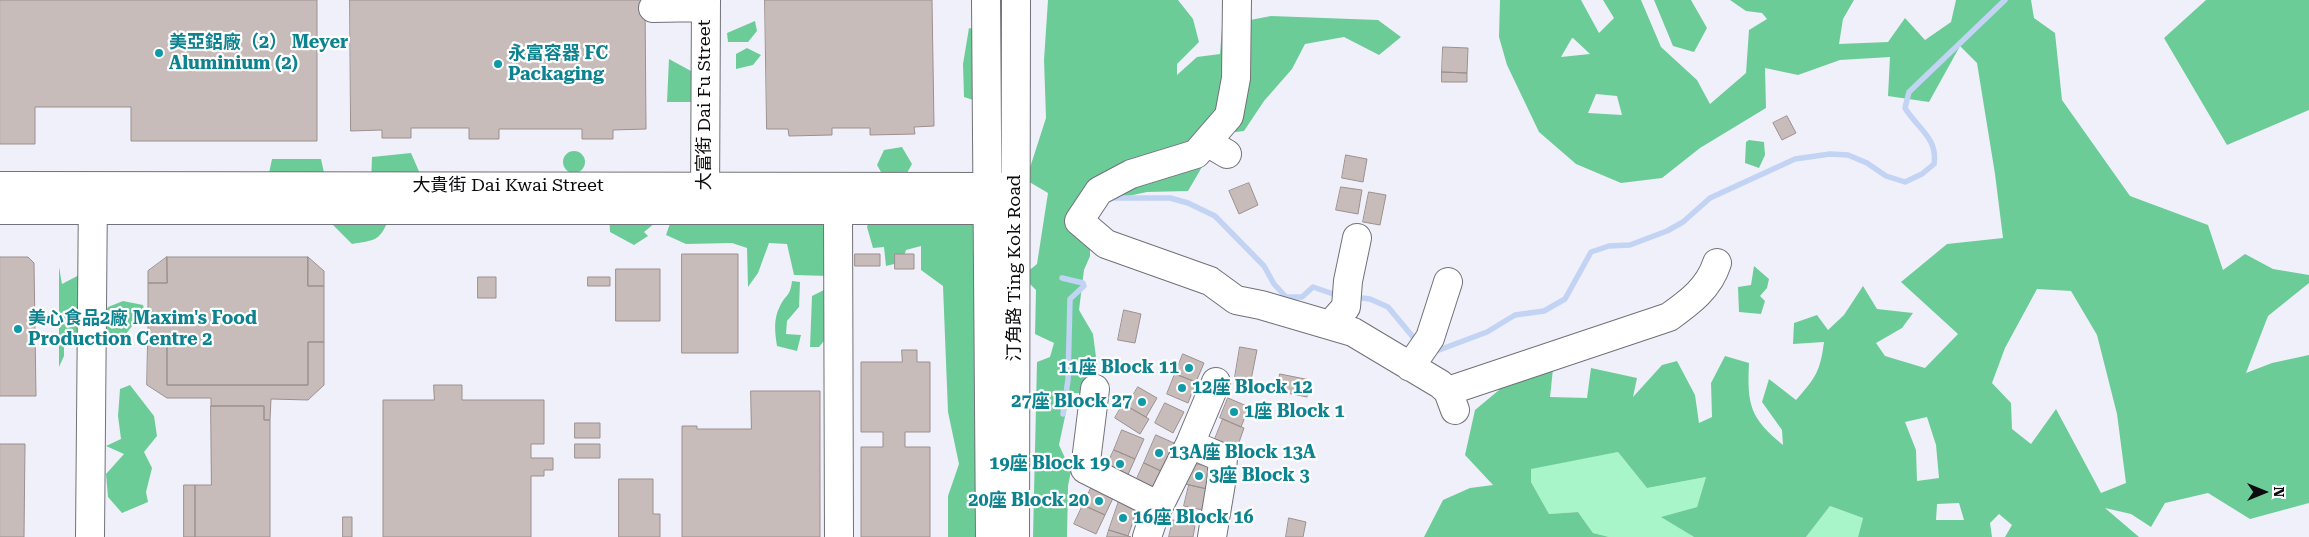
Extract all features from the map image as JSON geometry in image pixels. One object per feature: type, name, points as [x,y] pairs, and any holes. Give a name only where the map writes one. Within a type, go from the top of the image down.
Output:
[{"type":"street","name":"汀角路 Ting Kok Road","points":[[986,0],[990,537]]},
{"type":"street","name":"汀角路 Ting Kok Road","points":[[1015,537],[1016,0]]},
{"type":"street","points":[[1237,0],[1236,78],[1229,116],[1217,148],[1131,174],[1099,192],[1080,221],[1106,244],[1210,281],[1236,300],[1330,325],[1419,354],[1451,400],[1669,317],[1700,291],[1712,277],[1717,263]]},
{"type":"street","points":[[653,8],[706,4]]},
{"type":"street","name":"大富街 Dai Fu Street","points":[[705,198],[706,4]]},
{"type":"street","name":"大貴街 Dai Kwai Street","points":[[0,186],[93,198],[1015,198]]},
{"type":"street","name":"大貴街 Dai Kwai Street","points":[[0,210],[93,198]]},
{"type":"street","points":[[90,537],[93,198]]},
{"type":"street","name":"大貴街 Dai Kwai Street","points":[[705,198],[838,210],[987,198]]},
{"type":"street","points":[[838,210],[839,537]]},
{"type":"street","points":[[1330,325],[1346,307],[1357,238]]},
{"type":"street","points":[[1419,354],[1430,338],[1448,282]]},
{"type":"street","points":[[1147,537],[1159,506],[1190,444],[1216,382]]},
{"type":"street","points":[[1095,389],[1085,469],[1159,506]]},
{"type":"street","points":[[1190,444],[1223,458],[1212,537]]},
{"type":"green space","points":[[1048,0],[1178,0],[1193,19],[1199,42],[1177,64],[1177,75],[1197,57],[1220,54],[1224,1],[1245,21],[1271,16],[1378,20],[1401,37],[1379,55],[1344,37],[1305,44],[1292,69],[1264,101],[1244,131],[1203,136],[1206,160],[1188,191],[1147,192],[1100,202],[1090,242],[1090,256],[1084,270],[1079,310],[1093,334],[1097,365],[1088,393],[1070,393],[1059,445],[1071,471],[1068,486],[1067,537],[1033,537],[1037,362],[1050,357],[1054,343],[1035,334],[1036,290],[1022,276],[1037,264],[1048,193],[1026,180],[1046,118],[1044,60]]},
{"type":"green space","points":[[1500,0],[1581,0],[1599,33],[1614,18],[1603,0],[1641,0],[1661,47],[1697,80],[1710,104],[1746,73],[1749,30],[1767,19],[1762,13],[1746,11],[1730,0],[1854,0],[1843,19],[1839,44],[1888,42],[1905,18],[1925,40],[1951,22],[1956,0],[2031,0],[2034,18],[2055,33],[2062,100],[2130,196],[2208,225],[2223,270],[2245,254],[2273,269],[2309,275],[2309,283],[2268,316],[2246,373],[2272,363],[2309,355],[2309,503],[2250,519],[2208,493],[2165,503],[2151,527],[2131,514],[2105,508],[2139,537],[2005,537],[2012,525],[1999,514],[1990,523],[1992,537],[1858,537],[1863,518],[1830,506],[1806,537],[1694,537],[1661,517],[1697,507],[1706,477],[1647,488],[1618,452],[1531,469],[1531,482],[1549,514],[1578,512],[1593,533],[1609,537],[1424,537],[1443,500],[1470,488],[1493,485],[1465,455],[1475,410],[1499,390],[1509,360],[1553,369],[1550,397],[1587,398],[1591,368],[1637,378],[1633,397],[1662,365],[1677,361],[1695,395],[1699,423],[1712,417],[1711,383],[1725,356],[1749,363],[1749,390],[1753,410],[1763,427],[1783,445],[1782,430],[1762,402],[1769,379],[1796,400],[1816,374],[1824,342],[1793,344],[1794,323],[1817,315],[1828,330],[1844,315],[1863,286],[1877,309],[1913,313],[1902,328],[1876,343],[1885,356],[1925,368],[1958,334],[1901,282],[1947,244],[2003,238],[1977,63],[1960,46],[1929,102],[1888,96],[1890,57],[1840,60],[1798,75],[1765,68],[1766,108],[1700,148],[1662,178],[1621,183],[1576,164],[1539,132],[1507,65],[1499,37]],"holes":[[[1572,38],[1590,54],[1561,57]],[[1596,94],[1617,96],[1622,115],[1588,113]],[[2037,289],[2071,291],[2097,335],[2117,414],[2126,483],[2101,493],[2056,409],[2031,444],[2012,429],[2011,403],[1992,383],[2005,348]],[[1927,417],[1936,445],[1939,478],[1917,481],[1916,450],[1905,422]],[[1959,503],[1964,520],[1936,520],[1937,504]]]},
{"type":"green space","points":[[1654,0],[1691,0],[1707,28],[1694,52],[1673,46]]},
{"type":"green space","points":[[2206,0],[2309,0],[2309,110],[2227,145],[2164,38]]},
{"type":"green space","points":[[755,21],[757,31],[748,42],[728,42],[727,33]]},
{"type":"green space","points":[[969,28],[994,33],[1011,51],[1006,97],[995,112],[982,103],[964,97],[963,64]]},
{"type":"green space","points":[[747,48],[761,55],[753,65],[736,69],[736,54]]},
{"type":"green space","points":[[669,59],[691,71],[692,102],[667,102]]},
{"type":"green space","points":[[1749,140],[1764,142],[1765,155],[1759,168],[1745,163],[1746,142]]},
{"type":"green space","points":[[902,147],[912,164],[906,175],[881,172],[877,165],[884,150]]},
{"type":"green space","points":[[574,151],[582,154],[585,162],[582,170],[574,173],[566,170],[563,162],[566,154]]},
{"type":"green space","points":[[411,153],[421,176],[371,185],[372,157]]},
{"type":"green space","points":[[272,159],[321,159],[325,177],[266,187]]},
{"type":"green space","points":[[839,192],[828,276],[794,275],[787,244],[769,243],[758,273],[748,287],[747,248],[732,243],[686,244],[666,235],[674,212]]},
{"type":"green space","points":[[932,204],[1001,233],[1019,248],[1006,537],[948,537],[948,496],[959,464],[948,412],[943,286],[921,270],[921,246],[906,250],[902,262],[886,266],[884,247],[873,248],[867,227],[875,206]]},
{"type":"green space","points":[[609,215],[655,223],[644,232],[648,236],[634,245],[610,232]]},
{"type":"green space","points":[[388,221],[382,233],[375,239],[352,244],[332,224]]},
{"type":"green space","points":[[1754,266],[1769,279],[1767,288],[1760,296],[1765,301],[1761,314],[1739,312],[1738,287],[1751,285]]},
{"type":"green space","points":[[59,267],[62,284],[81,274],[79,346],[64,344],[64,356],[59,367]]},
{"type":"green space","points":[[792,281],[800,282],[799,307],[787,321],[786,334],[801,335],[797,351],[777,346],[775,331],[778,311],[789,293]]},
{"type":"green space","points":[[828,288],[832,331],[819,347],[810,347],[812,296]]},
{"type":"green space","points":[[123,301],[143,305],[148,326],[136,321],[122,339],[98,327],[108,307]]},
{"type":"green space","points":[[130,385],[154,416],[157,436],[144,452],[152,468],[146,492],[148,502],[122,513],[108,497],[106,474],[124,454],[106,446],[121,439],[118,416],[120,389]]},
{"type":"green space","points":[[1618,452],[1647,488],[1706,477],[1697,507],[1662,517],[1694,537],[1609,537],[1593,533],[1578,512],[1549,514],[1531,482],[1531,468]]},
{"type":"green space","points":[[1830,506],[1863,518],[1858,537],[1806,537]]},
{"type":"building","name":"美亞鋁廠（2） Meyer Aluminium (2)","points":[[0,0],[317,0],[317,141],[131,141],[131,107],[35,107],[35,144],[0,144]]},
{"type":"building","name":"永富容器 FC Packaging","points":[[350,0],[645,0],[646,129],[613,130],[613,139],[582,139],[582,129],[499,129],[499,139],[469,139],[469,128],[411,128],[411,138],[382,138],[382,130],[351,131]]},
{"type":"building","points":[[765,0],[932,0],[934,126],[914,127],[915,134],[870,135],[870,128],[832,128],[832,135],[789,136],[788,129],[767,129]]},
{"type":"building","points":[[1443,47],[1468,48],[1467,73],[1442,72]]},
{"type":"building","points":[[1442,72],[1467,73],[1467,82],[1442,82]]},
{"type":"building","points":[[1787,116],[1796,133],[1782,140],[1773,123]]},
{"type":"building","points":[[1346,155],[1367,159],[1363,182],[1342,178]]},
{"type":"building","points":[[1249,183],[1258,205],[1239,214],[1229,191]]},
{"type":"building","points":[[1341,187],[1362,190],[1358,214],[1336,210]]},
{"type":"building","points":[[1369,192],[1386,195],[1380,225],[1363,222]]},
{"type":"building","points":[[682,254],[738,254],[738,353],[682,353]]},
{"type":"building","points":[[855,254],[880,254],[880,266],[855,266]]},
{"type":"building","points":[[895,254],[914,254],[914,269],[895,269]]},
{"type":"building","name":"美心食品2廠 Maxim's Food Production Centre 2","points":[[0,257],[28,257],[34,263],[36,396],[0,396]]},
{"type":"building","points":[[167,257],[308,257],[308,286],[324,286],[324,342],[308,342],[308,385],[167,385],[167,342],[148,342],[148,283],[167,283]]},
{"type":"building","points":[[167,257],[167,283],[148,283],[148,271]]},
{"type":"building","points":[[308,257],[324,271],[324,286],[308,286]]},
{"type":"building","points":[[616,269],[660,269],[660,321],[616,321]]},
{"type":"building","points":[[478,277],[496,277],[496,298],[478,298]]},
{"type":"building","points":[[588,277],[610,277],[610,286],[588,286]]},
{"type":"building","points":[[1124,310],[1141,314],[1135,343],[1118,340]]},
{"type":"building","points":[[148,342],[167,342],[167,385],[308,385],[308,342],[324,342],[324,385],[308,400],[271,399],[270,420],[264,420],[264,406],[211,406],[211,398],[167,398],[147,385]]},
{"type":"building","points":[[1240,347],[1257,350],[1251,380],[1235,377]]},
{"type":"building","points":[[902,350],[917,350],[917,362],[930,362],[930,432],[905,432],[905,447],[930,447],[930,537],[861,537],[861,447],[883,447],[883,432],[861,432],[861,362],[902,362]]},
{"type":"building","name":"11座 Block 11","points":[[1183,354],[1204,363],[1196,382],[1175,374]]},
{"type":"building","name":"12座 Block 12","points":[[1175,374],[1196,382],[1188,403],[1167,394]]},
{"type":"building","points":[[1280,374],[1310,380],[1307,397],[1277,391]]},
{"type":"building","points":[[434,385],[462,385],[462,400],[544,400],[544,444],[531,444],[531,458],[553,458],[553,470],[544,470],[544,476],[531,476],[531,537],[383,537],[383,400],[434,400]]},
{"type":"building","name":"27座 Block 27","points":[[1138,387],[1157,398],[1146,417],[1127,406]]},
{"type":"building","points":[[751,391],[820,391],[820,537],[682,537],[682,426],[697,426],[697,429],[751,429]]},
{"type":"building","name":"1座 Block 1","points":[[1228,398],[1249,407],[1241,427],[1220,418]]},
{"type":"building","points":[[1165,403],[1184,412],[1173,433],[1155,423]]},
{"type":"building","points":[[1123,404],[1149,419],[1140,434],[1115,418]]},
{"type":"building","points":[[211,406],[264,406],[264,420],[270,420],[270,537],[195,537],[195,485],[211,485]]},
{"type":"building","points":[[1223,419],[1244,428],[1237,448],[1215,439]]},
{"type":"building","points":[[575,423],[600,423],[600,438],[575,438]]},
{"type":"building","points":[[1122,430],[1144,439],[1135,459],[1114,450]]},
{"type":"building","name":"13A座 Block 13A","points":[[1156,435],[1174,443],[1161,471],[1144,463]]},
{"type":"building","points":[[0,444],[25,444],[24,537],[0,537]]},
{"type":"building","points":[[575,444],[600,444],[600,458],[575,458]]},
{"type":"building","name":"19座 Block 19","points":[[1114,450],[1135,459],[1126,479],[1105,469]]},
{"type":"building","name":"3座 Block 3","points":[[1190,462],[1213,468],[1208,489],[1185,484]]},
{"type":"building","points":[[1144,463],[1165,473],[1156,492],[1135,483]]},
{"type":"building","points":[[619,479],[653,479],[653,514],[660,514],[660,537],[619,537]]},
{"type":"building","points":[[184,485],[195,485],[195,537],[184,537]]},
{"type":"building","points":[[1189,485],[1211,490],[1207,511],[1184,506]]},
{"type":"building","name":"20座 Block 20","points":[[1092,486],[1114,496],[1105,515],[1083,505]]},
{"type":"building","name":"16座 Block 16","points":[[1119,501],[1138,507],[1128,536],[1109,530]]},
{"type":"building","points":[[1083,505],[1105,515],[1096,534],[1074,524]]},
{"type":"building","points":[[343,517],[352,517],[352,537],[343,537]]},
{"type":"building","points":[[1289,518],[1306,522],[1303,537],[1286,537]]},
{"type":"building","points":[[1173,520],[1195,526],[1193,537],[1169,537]]},
{"type":"building","points":[[1109,530],[1128,536],[1131,537],[1107,537]]},
{"type":"waterway","points":[[1431,353],[1487,332],[1515,315],[1544,311],[1565,299],[1591,252],[1609,246],[1630,245],[1667,231],[1683,222],[1710,198],[1795,159],[1830,154],[1848,155],[1867,163],[1886,176],[1905,182],[1922,174],[1934,164],[1933,147],[1926,134],[1905,108],[1909,92],[2005,0]]},
{"type":"waterway","points":[[1112,198],[1170,198],[1188,203],[1215,216],[1264,266],[1274,284],[1286,297],[1302,297],[1313,287],[1339,296]]},
{"type":"waterway","points":[[1062,278],[1083,283],[1084,286],[1070,299],[1068,380],[1063,414]]},
{"type":"waterway","points":[[1353,297],[1370,299],[1388,307],[1418,343]]},
{"type":"place","name":"美亞鋁廠（2） Meyer Aluminium (2)","points":[[159,53]]},
{"type":"place","name":"永富容器 FC Packaging","points":[[498,64]]},
{"type":"place","name":"美心食品2廠 Maxim's Food Production Centre 2","points":[[18,329]]},
{"type":"place","name":"11座 Block 11","points":[[1189,368]]},
{"type":"place","name":"12座 Block 12","points":[[1182,388]]},
{"type":"place","name":"27座 Block 27","points":[[1142,402]]},
{"type":"place","name":"1座 Block 1","points":[[1234,412]]},
{"type":"place","name":"13A座 Block 13A","points":[[1159,453]]},
{"type":"place","name":"19座 Block 19","points":[[1120,464]]},
{"type":"place","name":"3座 Block 3","points":[[1199,476]]},
{"type":"place","name":"20座 Block 20","points":[[1099,501]]},
{"type":"place","name":"16座 Block 16","points":[[1123,518]]}]
